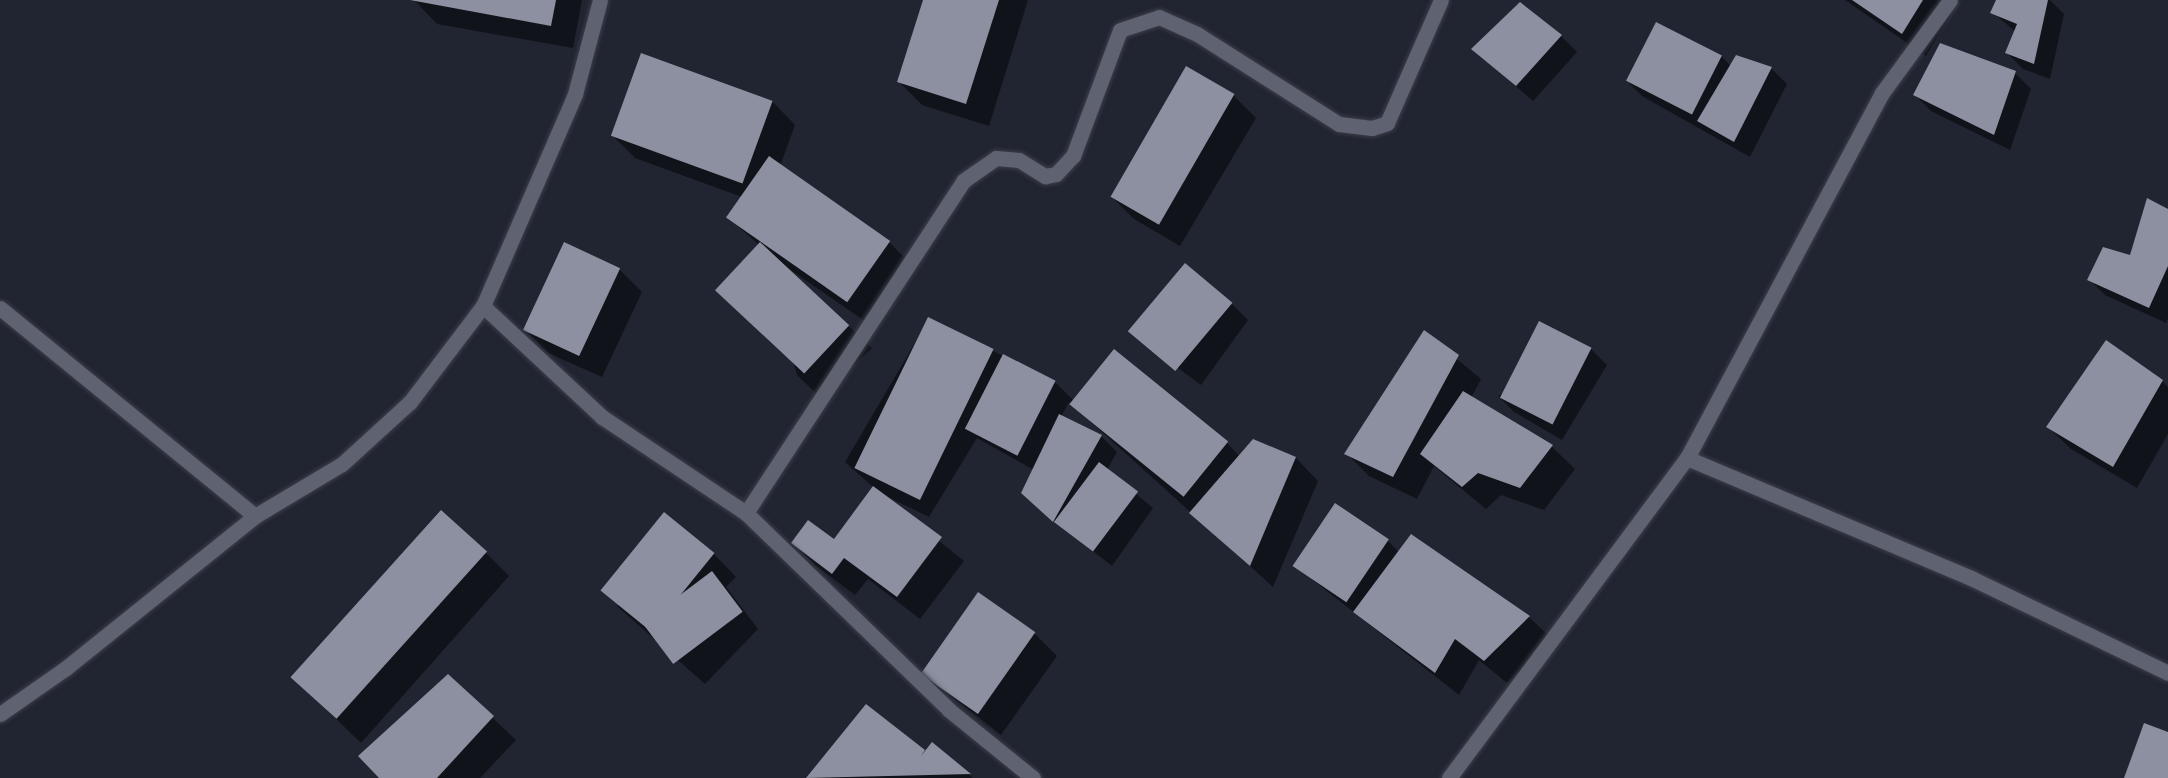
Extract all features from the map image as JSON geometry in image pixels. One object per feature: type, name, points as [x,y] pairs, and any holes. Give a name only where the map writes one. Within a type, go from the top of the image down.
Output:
[{"type":"street","points":[[0,714],[66,668],[255,516],[342,464],[393,417],[483,306],[575,94],[600,0]]},
{"type":"street","points":[[746,513],[963,181],[996,158],[1019,160],[1045,176],[1056,174],[1073,156],[1120,30],[1159,17],[1197,34],[1339,124],[1372,128],[1387,123],[1440,0]]},
{"type":"street","points":[[1449,778],[1687,458],[1882,93],[1950,0]]},
{"type":"street","points":[[483,306],[602,417],[746,513],[949,710],[1033,778]]},
{"type":"street","points":[[0,308],[255,516]]},
{"type":"street","points":[[1687,458],[1971,579],[2168,673]]},
{"type":"building","points":[[410,0],[556,0],[551,26]]},
{"type":"building","points":[[923,0],[999,0],[966,104],[897,82]]},
{"type":"building","points":[[1852,0],[1923,0],[1902,34]]},
{"type":"building","points":[[1996,0],[2048,0],[2034,64],[2005,53],[2017,24],[1990,13]]},
{"type":"building","points":[[1520,2],[1562,35],[1516,86],[1471,49]]},
{"type":"building","points":[[1656,22],[1722,56],[1692,114],[1626,81]]},
{"type":"building","points":[[1940,43],[2016,71],[1994,135],[1913,95]]},
{"type":"building","points":[[641,53],[773,101],[742,184],[611,136]]},
{"type":"building","points":[[1736,55],[1772,67],[1734,142],[1697,121]]},
{"type":"building","points":[[1186,66],[1234,94],[1159,225],[1110,197]]},
{"type":"building","points":[[769,156],[890,241],[847,302],[726,217]]},
{"type":"building","points":[[2147,198],[2168,209],[2168,266],[2149,308],[2087,280],[2103,247],[2130,255]]},
{"type":"building","points":[[564,242],[620,268],[579,356],[523,330]]},
{"type":"building","points":[[760,242],[849,325],[804,373],[715,290]]},
{"type":"building","points":[[1185,263],[1232,303],[1175,371],[1128,331]]},
{"type":"building","points":[[928,317],[994,349],[920,500],[854,468]]},
{"type":"building","points":[[1539,321],[1592,348],[1553,424],[1500,398]]},
{"type":"building","points":[[1424,330],[1459,355],[1393,477],[1344,454]]},
{"type":"building","points":[[2106,340],[2163,380],[2113,467],[2046,427]]},
{"type":"building","points":[[1114,349],[1228,442],[1184,497],[1069,404]]},
{"type":"building","points":[[1003,354],[1056,381],[1017,456],[965,429]]},
{"type":"building","points":[[1463,391],[1553,445],[1520,488],[1478,473],[1462,487],[1420,454]]},
{"type":"building","points":[[1059,414],[1102,435],[1053,522],[1021,493]]},
{"type":"building","points":[[1253,439],[1296,457],[1250,566],[1189,513]]},
{"type":"building","points":[[1099,462],[1138,491],[1093,551],[1054,522]]},
{"type":"building","points":[[873,486],[942,537],[897,597],[844,558],[832,574],[791,543],[808,520],[834,539]]},
{"type":"building","points":[[1335,503],[1389,539],[1346,602],[1293,566]]},
{"type":"building","points":[[441,510],[487,551],[337,719],[290,677]]},
{"type":"building","points":[[664,512],[715,553],[651,631],[600,590]]},
{"type":"building","points":[[1411,534],[1530,616],[1484,661],[1455,639],[1435,673],[1353,612]]},
{"type":"building","points":[[712,571],[743,612],[673,664],[643,623]]},
{"type":"building","points":[[978,592],[1035,632],[978,714],[921,674]]},
{"type":"building","points":[[448,674],[494,716],[437,778],[379,778],[358,756]]},
{"type":"building","points":[[866,704],[925,750],[921,756],[932,742],[971,774],[806,778]]},
{"type":"building","points":[[2144,723],[2168,732],[2168,778],[2124,778]]}]
